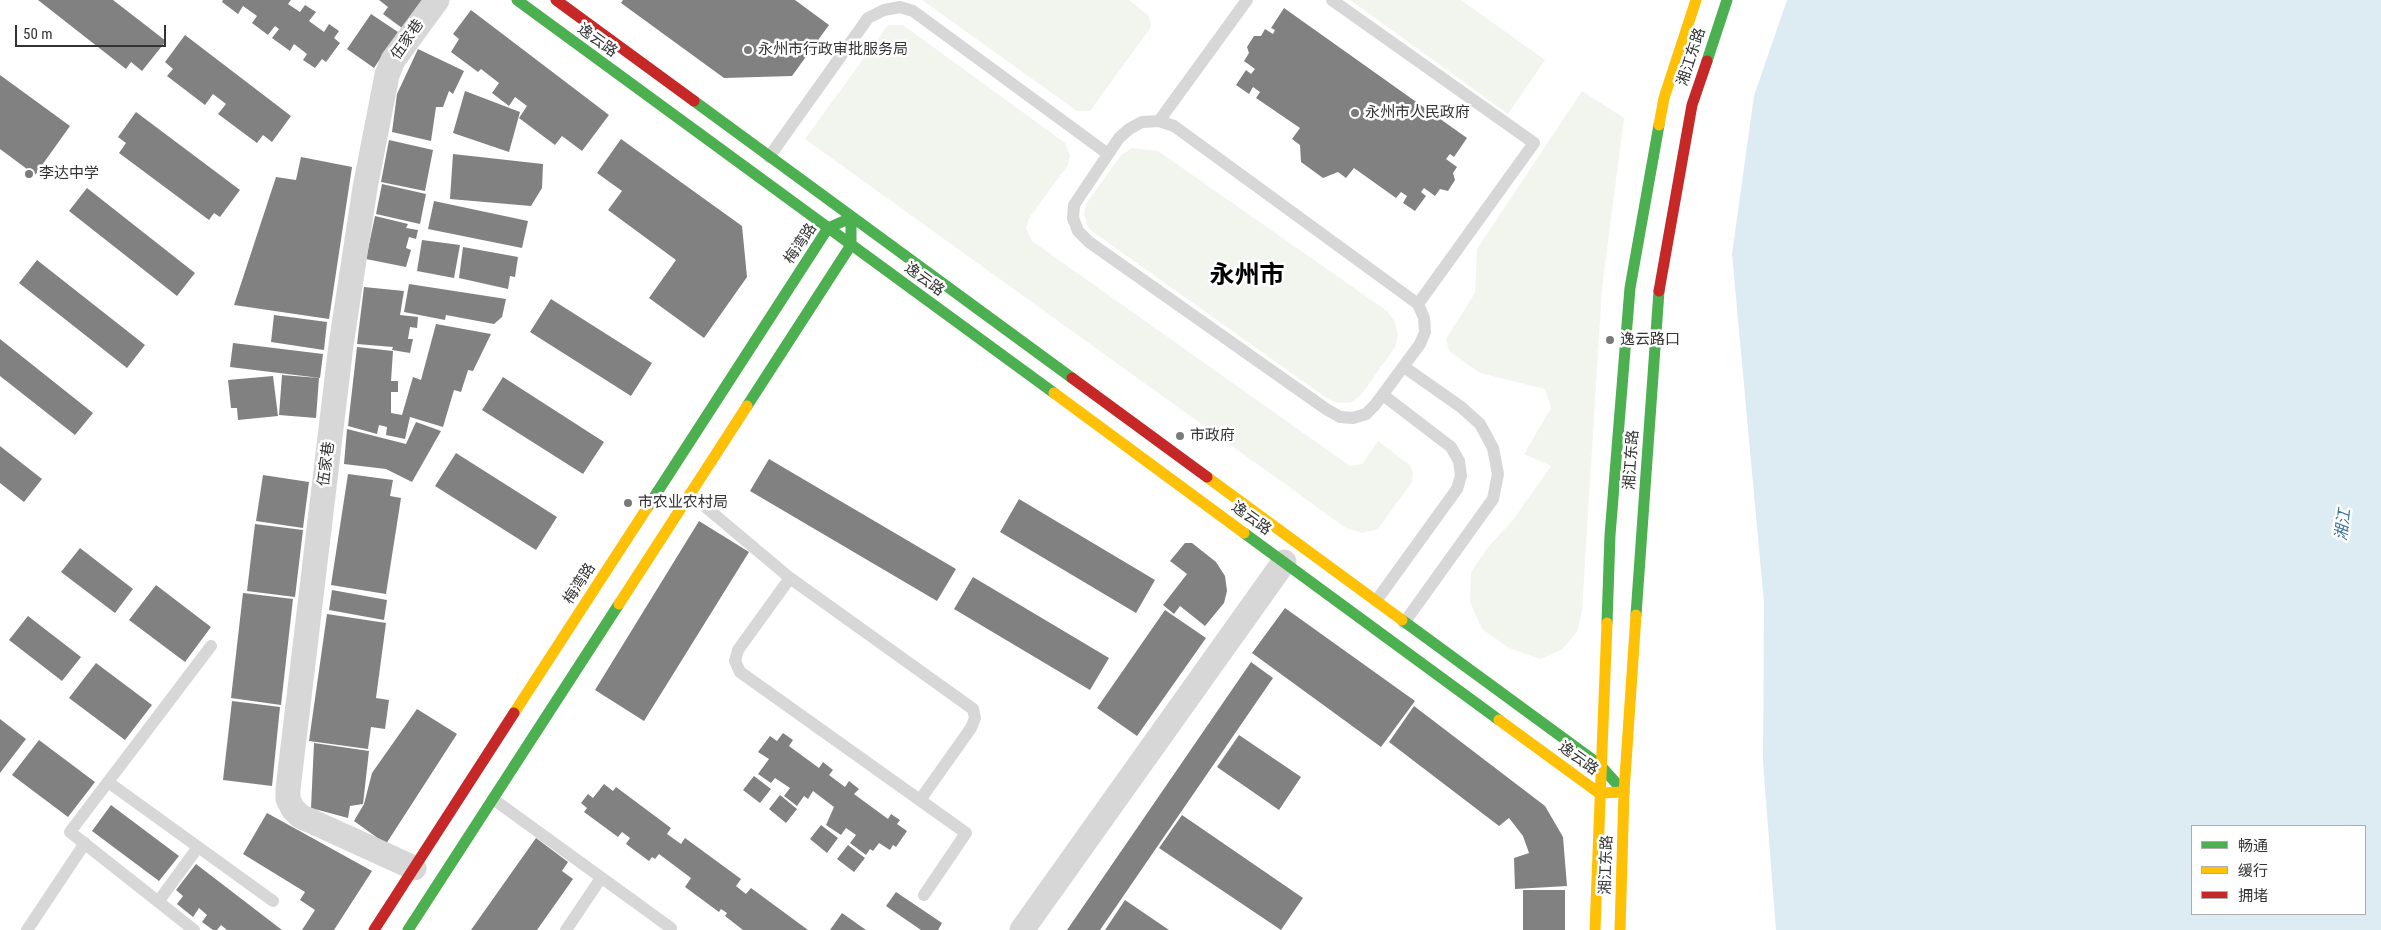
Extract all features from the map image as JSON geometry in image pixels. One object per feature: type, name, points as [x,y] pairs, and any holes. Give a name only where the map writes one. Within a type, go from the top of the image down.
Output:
[{"type":"street","name":"伍家巷","points":[[414,868],[300,816],[293,809],[288,789],[341,345],[365,188],[387,75],[393,60],[437,0]]},
{"type":"street","name":"逸云路","points":[[517,0],[1599,793],[1624,792]]},
{"type":"street","name":"逸云路","points":[[556,0],[1600,765],[1624,792]]},
{"type":"street","name":"湘江东路","points":[[1595,930],[1610,535],[1630,288],[1664,98],[1696,0]]},
{"type":"street","name":"湘江东路","points":[[1620,930],[1624,792],[1659,290],[1692,105],[1727,0]]},
{"type":"street","name":"梅湾路","points":[[374,930],[828,228],[852,217]]},
{"type":"street","points":[[408,930],[851,245],[852,217]]},
{"type":"street","points":[[1022,930],[1284,562]]},
{"type":"lane","points":[[1159,121],[1247,0]]},
{"type":"lane","points":[[1332,0],[1534,143],[1418,304]]},
{"type":"lane","points":[[769,156],[868,18],[884,10],[900,7],[913,11],[1108,154]]},
{"type":"lane","points":[[1159,121],[1174,126],[1418,304],[1424,318],[1425,332],[1420,344],[1383,395],[1366,414],[1353,418],[1340,417],[1089,242],[1078,231],[1073,218],[1074,205],[1119,138],[1129,129],[1142,122],[1159,121]]},
{"type":"lane","points":[[1404,366],[1461,407],[1480,424],[1493,448],[1498,474],[1493,499],[1489,506],[1404,622]]},
{"type":"lane","points":[[1376,601],[1457,490],[1462,476],[1459,460],[1451,447],[1383,395]]},
{"type":"lane","points":[[690,494],[790,578],[973,709],[975,718],[971,728],[920,800]]},
{"type":"lane","points":[[790,578],[738,650],[735,661],[740,672],[966,833],[924,895]]},
{"type":"lane","points":[[194,930],[70,832],[211,646]]},
{"type":"lane","points":[[108,782],[272,902]]},
{"type":"lane","points":[[493,799],[671,928],[670,930]]},
{"type":"lane","points":[[27,930],[85,844]]},
{"type":"lane","points":[[158,902],[198,847]]},
{"type":"lane","points":[[566,930],[601,878]]},
{"type":"shaded area","points":[[922,0],[1129,0],[1149,16],[1151,27],[1090,111],[1077,111]]},
{"type":"shaded area","points":[[1350,0],[1461,0],[1545,60],[1508,114]]},
{"type":"shaded area","points":[[888,25],[903,25],[1065,143],[1070,155],[1068,165],[1029,218],[1026,228],[1032,241],[1350,466],[1362,464],[1378,441],[1410,465],[1413,472],[1412,482],[1378,529],[1362,533],[1346,528],[805,139]]},
{"type":"shaded area","points":[[1582,91],[1624,118],[1602,288],[1582,610],[1578,630],[1563,649],[1540,659],[1509,648],[1482,629],[1470,602],[1471,572],[1489,546],[1513,520],[1551,466],[1524,454],[1551,408],[1545,389],[1480,373],[1449,351],[1446,339],[1475,293],[1477,249]]},
{"type":"shaded area","points":[[1132,148],[1158,151],[1387,311],[1395,322],[1398,335],[1395,347],[1361,395],[1352,402],[1339,403],[1328,399],[1093,232],[1087,225],[1084,214],[1086,204],[1121,155]]},
{"type":"water","name":"湘江","points":[[1787,0],[2381,0],[2381,930],[1776,930],[1763,762],[1764,603],[1732,254],[1754,96]]},
{"type":"building","points":[[38,0],[113,0],[166,41],[142,71],[131,62],[126,69]]},
{"type":"building","points":[[223,0],[291,0],[288,4],[300,12],[305,5],[316,12],[309,21],[324,32],[329,24],[339,31],[334,38],[340,43],[326,62],[322,59],[315,68],[303,60],[307,54],[294,44],[290,51],[272,38],[279,29],[275,26],[268,35],[252,23],[257,16],[243,6],[238,14],[222,2]]},
{"type":"building","points":[[379,0],[423,0],[402,28],[383,14],[388,7]]},
{"type":"building","name":"永州市行政审批服务局","points":[[623,0],[795,0],[829,25],[792,76],[724,78],[621,3]]},
{"type":"building","name":"永州市人民政府","points":[[1284,8],[1467,138],[1454,157],[1450,154],[1446,159],[1457,167],[1453,173],[1455,180],[1448,191],[1440,189],[1435,196],[1424,188],[1421,192],[1426,196],[1415,211],[1403,203],[1407,196],[1401,192],[1396,198],[1354,168],[1346,178],[1338,172],[1323,178],[1301,162],[1300,145],[1292,139],[1300,128],[1256,98],[1260,92],[1253,87],[1249,94],[1236,85],[1246,70],[1251,74],[1255,69],[1244,61],[1249,53],[1247,47],[1254,36],[1261,36],[1265,29],[1273,34],[1275,30],[1271,28]]},
{"type":"building","points":[[471,10],[609,115],[582,151],[562,136],[555,145],[519,118],[527,106],[515,97],[509,106],[492,93],[499,83],[481,69],[478,72],[451,52],[459,39],[453,34]]},
{"type":"building","points":[[371,14],[398,32],[374,68],[347,49]]},
{"type":"building","points":[[185,35],[291,116],[272,142],[263,135],[257,143],[218,114],[226,104],[213,94],[205,105],[167,76],[173,69],[165,62]]},
{"type":"building","points":[[418,49],[464,71],[453,94],[449,91],[443,107],[436,107],[431,141],[392,132],[397,94]]},
{"type":"building","points":[[0,75],[70,126],[35,175],[0,149]]},
{"type":"building","points":[[465,91],[520,112],[509,152],[453,133]]},
{"type":"building","points":[[136,112],[240,190],[220,217],[214,213],[209,220],[119,153],[126,143],[118,137]]},
{"type":"building","points":[[621,139],[742,226],[747,277],[704,338],[649,298],[676,260],[608,210],[622,191],[597,173]]},
{"type":"building","points":[[389,140],[433,150],[425,191],[381,182]]},
{"type":"building","points":[[453,154],[543,164],[542,188],[531,206],[450,199]]},
{"type":"building","points":[[301,157],[352,167],[329,319],[234,305],[276,177],[296,180]]},
{"type":"building","points":[[382,184],[426,194],[420,224],[376,214]]},
{"type":"building","points":[[87,188],[195,273],[177,296],[69,211]]},
{"type":"building","points":[[434,201],[528,221],[522,248],[428,229]]},
{"type":"building","points":[[375,216],[408,224],[406,228],[418,230],[416,239],[409,237],[406,248],[411,250],[406,267],[366,259]]},
{"type":"building","points":[[422,240],[460,245],[454,278],[417,271]]},
{"type":"building","points":[[463,247],[518,257],[515,277],[510,276],[508,289],[459,278]]},
{"type":"building","points":[[37,260],[145,345],[127,368],[19,283]]},
{"type":"building","points":[[409,284],[506,299],[502,317],[494,324],[446,315],[445,320],[404,312]]},
{"type":"building","points":[[364,287],[404,291],[400,315],[418,317],[417,328],[410,327],[408,339],[413,339],[410,353],[392,350],[393,347],[357,344]]},
{"type":"building","points":[[551,299],[652,363],[631,396],[530,332]]},
{"type":"building","points":[[274,315],[327,322],[324,350],[271,342]]},
{"type":"building","points":[[436,324],[491,334],[473,371],[468,370],[461,392],[454,390],[443,427],[410,417],[405,439],[386,435],[387,427],[379,425],[377,434],[348,426],[357,347],[393,351],[391,381],[398,381],[398,392],[391,392],[391,413],[402,415],[413,377],[421,380]]},
{"type":"building","points":[[0,339],[93,413],[75,435],[0,376]]},
{"type":"building","points":[[233,343],[323,354],[320,378],[230,367]]},
{"type":"building","points":[[282,375],[319,378],[316,418],[279,415]]},
{"type":"building","points":[[273,376],[278,416],[238,420],[237,408],[231,408],[228,380]]},
{"type":"building","points":[[503,377],[604,442],[583,474],[482,410]]},
{"type":"building","points":[[416,422],[441,431],[412,482],[386,469],[344,464],[347,429],[406,444]]},
{"type":"building","points":[[0,446],[42,479],[24,502],[0,483]]},
{"type":"building","points":[[456,453],[557,517],[536,550],[435,486]]},
{"type":"building","points":[[769,459],[956,569],[937,601],[750,491]]},
{"type":"building","points":[[348,474],[393,480],[390,496],[401,498],[386,594],[331,585]]},
{"type":"building","points":[[263,475],[309,482],[303,528],[256,521]]},
{"type":"building","points":[[1019,499],[1155,580],[1136,613],[1000,532]]},
{"type":"building","points":[[699,521],[749,552],[644,721],[595,690]]},
{"type":"building","points":[[255,524],[303,530],[295,597],[247,591]]},
{"type":"building","points":[[1185,543],[1192,543],[1216,562],[1225,576],[1227,591],[1224,603],[1205,626],[1180,606],[1174,614],[1163,605],[1187,574],[1170,561]]},
{"type":"building","points":[[80,548],[133,589],[115,613],[61,572]]},
{"type":"building","points":[[973,577],[1109,658],[1090,690],[954,609]]},
{"type":"building","points":[[156,585],[211,627],[185,662],[129,620]]},
{"type":"building","points":[[332,590],[387,600],[384,620],[329,610]]},
{"type":"building","points":[[243,593],[293,599],[281,705],[231,698]]},
{"type":"building","points":[[1285,608],[1415,701],[1381,747],[1252,653]]},
{"type":"building","points":[[1165,610],[1206,638],[1137,736],[1097,708]]},
{"type":"building","points":[[327,614],[386,623],[376,698],[389,700],[385,729],[371,727],[368,749],[309,741]]},
{"type":"building","points":[[28,616],[81,657],[62,681],[9,640]]},
{"type":"building","points":[[1251,662],[1273,678],[1100,930],[1067,930]]},
{"type":"building","points":[[96,663],[152,705],[125,740],[69,698]]},
{"type":"building","points":[[232,701],[280,707],[272,786],[223,780]]},
{"type":"building","points":[[1414,706],[1545,806],[1563,837],[1567,886],[1515,889],[1514,858],[1529,853],[1523,836],[1509,818],[1499,826],[1389,742]]},
{"type":"building","points":[[417,709],[457,734],[386,844],[354,821],[364,804],[372,773]]},
{"type":"building","points":[[0,719],[26,739],[0,773]]},
{"type":"building","points":[[783,733],[793,740],[789,746],[819,768],[823,762],[833,770],[829,775],[845,787],[849,781],[859,789],[854,794],[888,819],[891,814],[900,820],[897,824],[907,831],[896,847],[893,845],[890,850],[879,843],[873,851],[870,849],[866,855],[850,843],[856,835],[846,828],[841,835],[826,825],[834,807],[813,791],[808,799],[804,796],[797,806],[784,796],[790,788],[775,778],[771,783],[758,774],[769,759],[758,752],[770,736],[777,741]]},
{"type":"building","points":[[1239,735],[1301,777],[1279,810],[1217,767]]},
{"type":"building","points":[[39,740],[95,782],[68,817],[12,775]]},
{"type":"building","points":[[314,743],[369,751],[363,804],[350,806],[348,818],[311,808]]},
{"type":"building","points":[[754,776],[771,789],[760,803],[743,790]]},
{"type":"building","points":[[604,784],[613,791],[616,787],[671,828],[667,834],[681,844],[685,838],[741,879],[736,886],[746,894],[751,888],[808,930],[743,930],[725,916],[727,913],[721,909],[719,912],[685,887],[691,878],[659,854],[655,859],[652,857],[649,861],[626,844],[630,838],[622,832],[618,837],[584,812],[587,808],[581,803],[588,794],[593,798]]},
{"type":"building","points":[[780,795],[797,809],[786,823],[769,809]]},
{"type":"building","points":[[111,805],[179,856],[159,881],[92,831]]},
{"type":"building","points":[[267,813],[372,871],[334,930],[302,930],[315,910],[300,900],[305,892],[243,854]]},
{"type":"building","points":[[1182,815],[1303,898],[1281,930],[1159,848]]},
{"type":"building","points":[[821,825],[838,838],[827,853],[810,839]]},
{"type":"building","points":[[536,838],[568,862],[562,871],[573,879],[537,930],[471,930]]},
{"type":"building","points":[[848,845],[865,858],[854,872],[837,859]]},
{"type":"building","points":[[196,864],[282,930],[227,930],[221,925],[217,930],[213,930],[202,922],[207,915],[199,908],[193,917],[177,904],[183,896],[176,890]]},
{"type":"building","points":[[1523,890],[1565,890],[1565,930],[1523,930]]},
{"type":"building","points":[[896,892],[942,923],[938,930],[921,930],[886,906]]},
{"type":"building","points":[[1125,900],[1169,930],[1105,930]]},
{"type":"building","points":[[842,913],[866,930],[830,930]]},
{"type":"traffic: fast","points":[[517,0],[1054,393]]},
{"type":"traffic: fast","points":[[1707,61],[1727,0]]},
{"type":"traffic: fast","points":[[694,101],[1072,378]]},
{"type":"traffic: fast","points":[[1607,623],[1610,535],[1630,288],[1659,125]]},
{"type":"traffic: fast","points":[[647,508],[828,228],[844,221]]},
{"type":"traffic: fast","points":[[747,406],[851,245],[851,226]]},
{"type":"traffic: fast","points":[[1636,615],[1659,291]]},
{"type":"traffic: fast","points":[[1244,533],[1499,720]]},
{"type":"traffic: fast","points":[[408,930],[619,604]]},
{"type":"traffic: fast","points":[[1402,620],[1600,765],[1624,792]]},
{"type":"traffic: slow","points":[[1659,125],[1664,98],[1696,0]]},
{"type":"traffic: slow","points":[[1054,393],[1244,533]]},
{"type":"traffic: slow","points":[[619,604],[747,406]]},
{"type":"traffic: slow","points":[[1207,477],[1402,620]]},
{"type":"traffic: slow","points":[[514,713],[647,508]]},
{"type":"traffic: slow","points":[[1620,930],[1624,792],[1636,615]]},
{"type":"traffic: slow","points":[[1595,930],[1607,623]]},
{"type":"traffic: slow","points":[[1499,720],[1599,793],[1624,792]]},
{"type":"traffic: jam","points":[[556,0],[694,101]]},
{"type":"traffic: jam","points":[[1659,291],[1692,105],[1707,61]]},
{"type":"traffic: jam","points":[[1072,378],[1207,477]]},
{"type":"traffic: jam","points":[[374,930],[514,713]]},
{"type":"place","name":"永州市行政审批服务局","points":[[748,50]]},
{"type":"place","name":"永州市人民政府","points":[[1355,113]]},
{"type":"place","name":"李达中学","points":[[29,174]]},
{"type":"place","name":"逸云路口","points":[[1610,340]]},
{"type":"place","name":"市政府","points":[[1180,436]]},
{"type":"place","name":"市农业农村局","points":[[628,503]]},
{"type":"district","name":"永州市","points":[[1247,277]]}]
